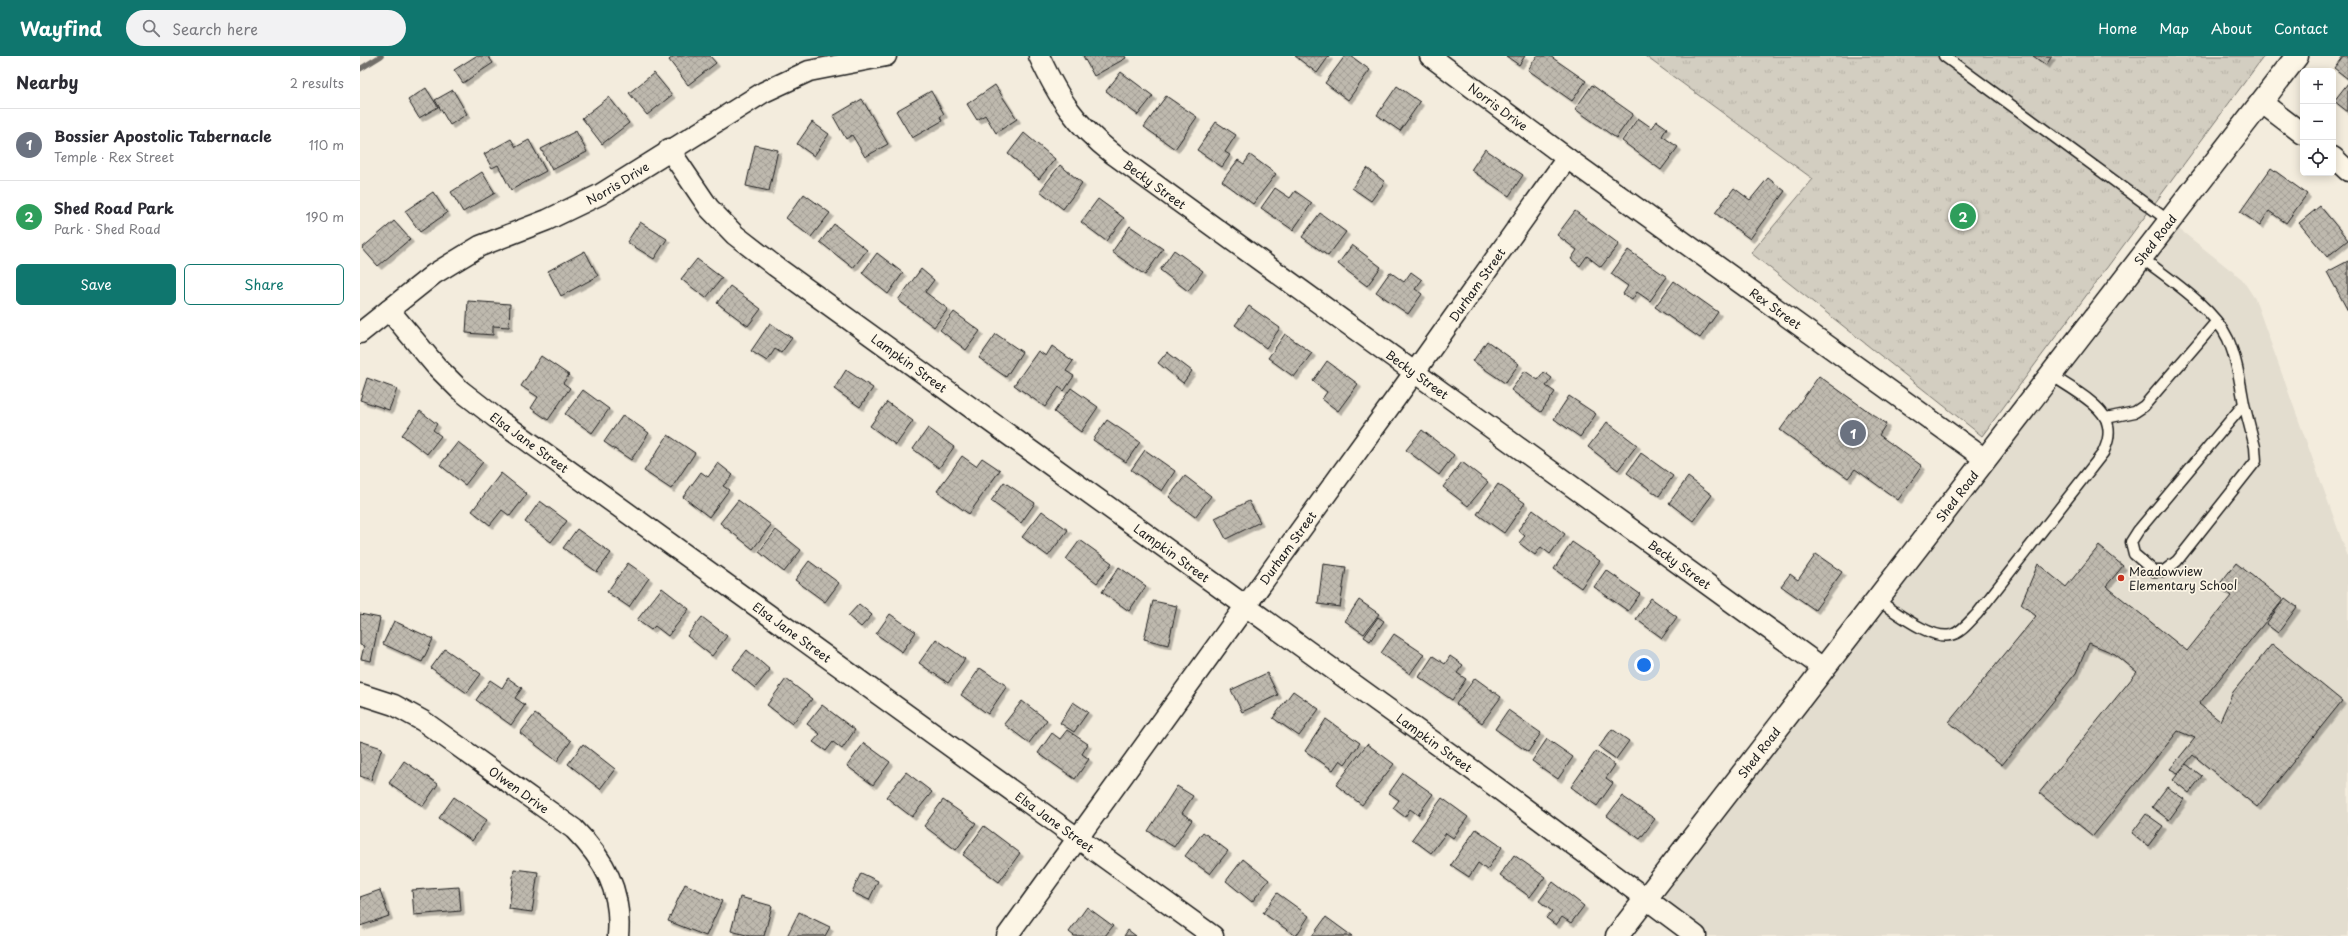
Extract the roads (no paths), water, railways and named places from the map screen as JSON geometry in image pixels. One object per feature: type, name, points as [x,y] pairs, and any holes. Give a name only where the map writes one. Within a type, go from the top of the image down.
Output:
[{"type":"street","name":"Norris Drive","points":[[360,333],[434,274],[480,246],[547,220],[600,194],[669,149],[764,92],[809,71],[886,56]]},
{"type":"street","name":"Becky Street","points":[[1039,56],[1066,106],[1089,135],[1414,373],[1823,668]]},
{"type":"street","name":"Norris Drive","points":[[1430,56],[1567,158]]},
{"type":"street","name":"Shed Road","points":[[1617,936],[2297,56]]},
{"type":"street","points":[[2261,102],[2300,132]]},
{"type":"street","name":"Lampkin Street","points":[[669,149],[709,208],[735,235],[1244,606],[1496,787],[1696,936]]},
{"type":"street","name":"Durham Street","points":[[1007,936],[1244,606],[1414,373],[1567,158]]},
{"type":"street","name":"Rex Street","points":[[1567,158],[1985,459]]},
{"type":"street","points":[[2336,160],[2348,171]]},
{"type":"street","name":"Elsa Jane Street","points":[[389,310],[436,366],[460,390],[1213,936]]},
{"type":"street","name":"Olwen Drive","points":[[360,694],[394,705],[423,721],[574,829],[593,848],[607,871],[615,896],[618,936]]},
{"type":"lane","points":[[1944,56],[2169,221]]},
{"type":"lane","points":[[2142,258],[2196,301],[2216,322],[2228,338],[2238,366],[2244,404],[2255,447],[2256,461],[2177,561],[2164,571],[2154,571],[2134,554],[2131,542],[2138,531],[2244,404]]},
{"type":"lane","points":[[2106,418],[2135,412],[2144,406],[2216,322]]},
{"type":"lane","points":[[1877,600],[1920,627],[1939,635],[1951,635],[1962,629],[1977,614],[2103,453],[2109,437],[2106,418],[2103,412],[2051,375]]},
{"type":"waterway","points":[[360,69],[381,56]]},
{"type":"place","name":"Shed Road Park","points":[[1963,216]]},
{"type":"place","name":"Bossier Apostolic Tabernacle","points":[[1853,433]]},
{"type":"place","name":"Meadowview Elementary School","points":[[2121,578]]}]
